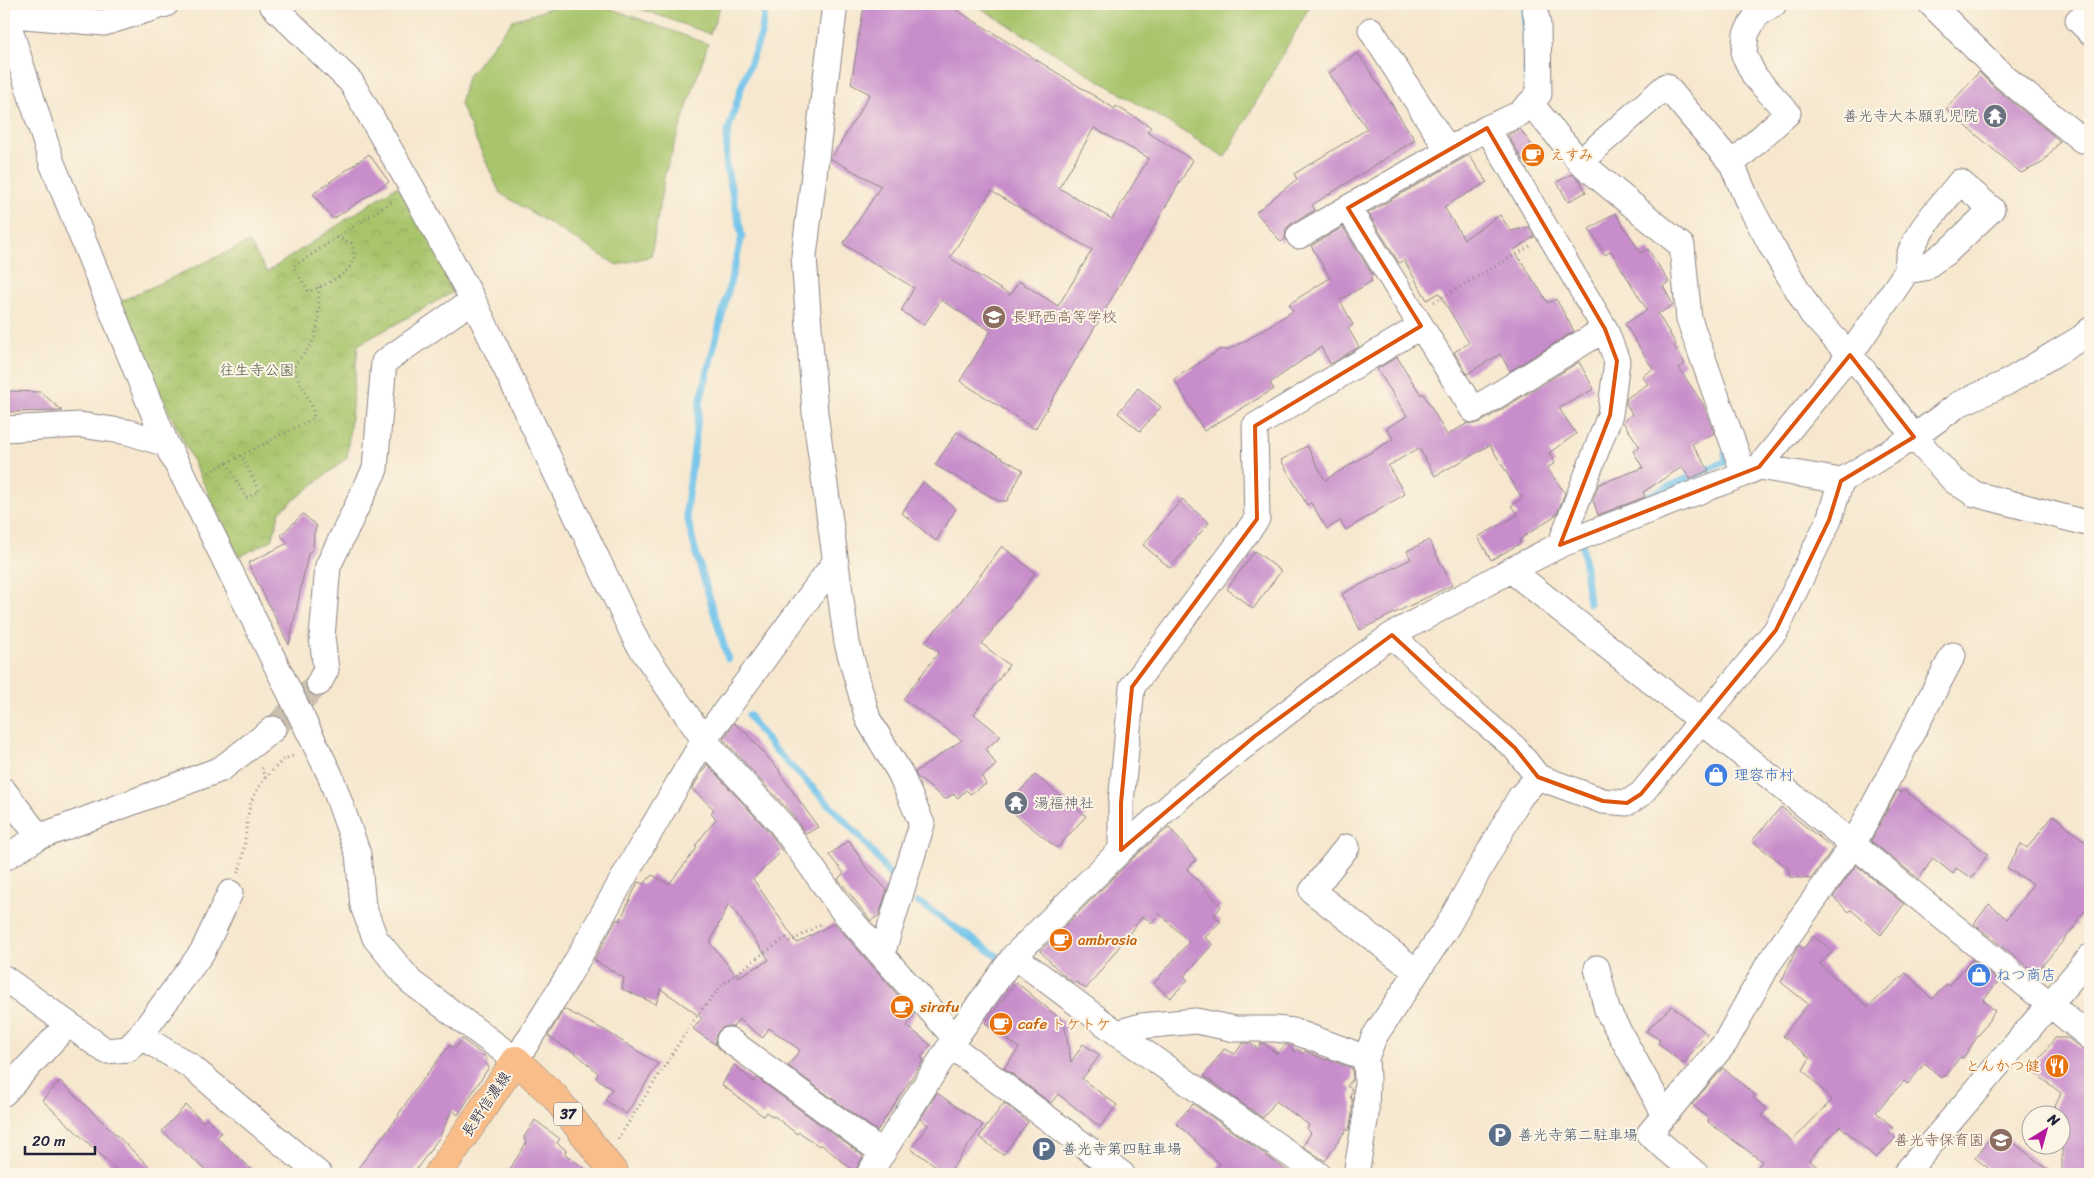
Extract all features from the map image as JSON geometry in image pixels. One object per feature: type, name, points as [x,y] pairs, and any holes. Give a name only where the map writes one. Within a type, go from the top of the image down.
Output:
[{"type":"main road","name":"長野信濃線","points":[[438,1174],[516,1060],[555,1097],[605,1170]]},
{"type":"street","points":[[166,4],[104,23],[25,16],[4,10],[52,163],[166,444],[188,483],[330,775],[358,854],[363,906],[375,938],[411,982],[516,1060],[567,978],[704,740],[835,562]]},
{"type":"street","points":[[271,4],[351,82],[473,300],[637,642],[704,740],[781,824],[843,911],[882,954],[953,1042],[1122,1174]]},
{"type":"street","points":[[835,4],[804,256],[815,413],[847,643],[868,719],[900,773],[922,824],[882,954]]},
{"type":"street","points":[[1298,236],[1487,128],[1519,114],[1539,94],[1538,25],[1534,4]]},
{"type":"street","points":[[1732,164],[1788,113],[1755,77],[1744,55],[1746,34],[1758,14],[1774,4]]},
{"type":"street","points":[[1931,4],[2010,82],[2082,140],[2090,134]]},
{"type":"street","points":[[1371,30],[1448,150]]},
{"type":"street","points":[[1580,162],[1666,86],[1732,164],[1748,202],[1770,244],[1812,314],[1865,372],[1914,437],[1954,482],[1975,494],[2090,524]]},
{"type":"street","points":[[1530,103],[1580,162],[1682,246],[1689,319],[1751,470]]},
{"type":"street","points":[[1487,128],[1605,329],[1617,360],[1610,415],[1560,545]]},
{"type":"street","points":[[1348,208],[1473,410],[1605,329]]},
{"type":"street","points":[[869,1174],[953,1042],[1014,956],[1121,850],[1189,789],[1255,736],[1392,635],[1560,545],[1751,470],[1850,355],[1907,271]]},
{"type":"street","points":[[319,683],[326,670],[322,637],[328,566],[375,469],[384,362],[473,300]]},
{"type":"street","points":[[1121,850],[1121,803],[1132,687],[1257,519],[1255,426],[1417,320]]},
{"type":"street","points":[[1751,470],[1841,481],[1914,437],[1959,404],[2006,383],[2081,338],[2090,330]]},
{"type":"street","points":[[4,429],[80,424],[128,432],[166,444]]},
{"type":"street","points":[[1392,635],[1454,696],[1515,748],[1538,776],[1604,801],[1627,803],[1641,794],[1776,630],[1829,520],[1841,481]]},
{"type":"street","points":[[1511,570],[1700,720],[2090,1037]]},
{"type":"street","points":[[1696,1174],[1649,1134],[1725,1043],[1769,963],[1853,845],[1953,655]]},
{"type":"street","points":[[4,858],[39,836],[220,769],[272,729]]},
{"type":"street","points":[[1356,1174],[1366,1115],[1368,1079],[1366,1058],[1374,1037],[1448,925],[1520,797],[1538,776]]},
{"type":"street","points":[[4,790],[39,836]]},
{"type":"street","points":[[1346,847],[1312,891],[1417,972]]},
{"type":"street","points":[[4,978],[106,1051],[128,1049],[140,1036],[203,951],[230,894]]},
{"type":"street","points":[[1014,956],[1117,1033],[1318,1174]]},
{"type":"street","points":[[1905,1174],[2090,957]]},
{"type":"street","points":[[1597,968],[1607,1010],[1665,1115]]},
{"type":"street","points":[[1117,1033],[1141,1026],[1196,1021],[1235,1029],[1293,1031],[1366,1058]]},
{"type":"street","points":[[4,1093],[68,1024]]},
{"type":"street","points":[[140,1036],[189,1065],[319,1174]]},
{"type":"street","points":[[729,1040],[882,1153]]},
{"type":"path","points":[[337,238],[351,243],[354,256],[349,268],[310,292],[293,267],[412,188]]},
{"type":"path","points":[[1417,320],[1549,234]]},
{"type":"path","points":[[188,483],[314,418],[313,409],[293,368],[298,359],[310,346],[317,332],[319,287]]},
{"type":"path","points":[[227,463],[246,498],[259,490],[242,456]]},
{"type":"path","points":[[230,894],[240,870],[246,845],[247,822],[252,800],[265,778],[284,759],[317,746]]},
{"type":"path","points":[[262,769],[265,778]]},
{"type":"path","points":[[605,1170],[696,1018],[723,984],[758,956],[786,938],[790,942],[843,911]]},
{"type":"highlighted area","points":[[1487,128],[1605,329],[1617,361],[1610,415],[1560,545],[1759,467],[1850,355],[1914,437],[1841,481],[1829,520],[1776,630],[1641,794],[1627,803],[1603,801],[1538,777],[1515,748],[1392,635],[1255,736],[1121,850],[1121,803],[1132,687],[1257,519],[1255,426],[1421,326],[1348,208]]},
{"type":"green space","points":[[560,4],[598,4],[708,44],[665,173],[651,256],[617,265],[500,193],[460,104],[467,77],[513,20]]},
{"type":"green space","points":[[627,4],[721,4],[710,34]]},
{"type":"green space","points":[[974,4],[1311,4],[1225,157]]},
{"type":"green space","name":"往生寺公園","points":[[397,186],[464,286],[358,345],[347,458],[280,511],[272,540],[239,557],[117,303],[249,242],[267,272]]},
{"type":"building","points":[[867,4],[947,4],[1115,109],[1116,106],[1151,127],[1147,132],[1193,160],[1035,429],[960,381],[991,331],[941,300],[924,325],[901,311],[914,288],[843,244],[881,186],[831,159],[870,94],[851,84],[863,12]],"holes":[[[1094,128],[1149,158],[1112,219],[1059,188]],[[991,191],[1092,250],[1058,306],[1019,281],[1010,295],[950,258]]]},
{"type":"building","points":[[1358,53],[1415,140],[1312,205],[1315,210],[1291,224],[1286,229],[1285,239],[1281,242],[1256,212],[1297,179],[1294,174],[1367,129],[1329,73]]},
{"type":"building","name":"善光寺大本願乳児院","points":[[1979,72],[1994,87],[2060,141],[2042,163],[2021,173],[1946,109]]},
{"type":"building","points":[[1520,129],[1537,152],[1523,161],[1508,135]]},
{"type":"building","points":[[369,154],[389,182],[333,219],[313,194]]},
{"type":"building","points":[[1469,155],[1487,182],[1444,207],[1464,239],[1500,215],[1511,231],[1529,227],[1534,237],[1514,250],[1548,303],[1556,299],[1574,331],[1510,371],[1500,354],[1467,374],[1454,352],[1469,343],[1439,293],[1427,300],[1404,260],[1399,263],[1368,213]]},
{"type":"building","points":[[1572,174],[1580,181],[1586,192],[1568,202],[1557,182]]},
{"type":"building","points":[[1615,213],[1641,253],[1648,249],[1669,282],[1663,286],[1673,305],[1658,314],[1676,344],[1674,346],[1685,364],[1679,368],[1703,404],[1714,433],[1692,444],[1709,470],[1690,479],[1682,467],[1643,492],[1645,497],[1598,515],[1593,500],[1599,484],[1643,468],[1633,451],[1640,447],[1623,422],[1632,414],[1626,404],[1627,398],[1648,384],[1642,376],[1653,369],[1625,324],[1647,310],[1611,251],[1605,255],[1589,229]]},
{"type":"building","points":[[1343,227],[1373,276],[1370,278],[1372,281],[1340,300],[1353,325],[1348,328],[1359,347],[1330,364],[1321,347],[1270,383],[1274,389],[1204,431],[1174,379],[1221,349],[1227,350],[1245,341],[1293,311],[1289,304],[1330,278],[1311,246]]},
{"type":"building","points":[[1397,357],[1421,395],[1423,393],[1447,435],[1468,423],[1481,422],[1579,362],[1594,389],[1559,408],[1576,434],[1549,453],[1555,463],[1547,468],[1565,493],[1557,514],[1519,540],[1521,543],[1491,560],[1478,537],[1518,515],[1511,506],[1522,498],[1490,445],[1435,476],[1419,448],[1388,466],[1405,494],[1346,530],[1340,521],[1327,529],[1311,503],[1307,505],[1281,460],[1307,446],[1325,480],[1393,439],[1387,428],[1407,416],[1377,369]]},
{"type":"building","points":[[1138,388],[1161,407],[1140,431],[1118,413]]},
{"type":"building","points":[[5,391],[41,392],[62,411],[4,412]]},
{"type":"building","points":[[957,432],[1023,470],[1007,501],[999,501],[935,465]]},
{"type":"building","points":[[923,482],[956,509],[936,541],[902,513]]},
{"type":"building","points":[[1182,499],[1209,523],[1170,568],[1143,545]]},
{"type":"building","points":[[303,514],[317,526],[314,533],[313,548],[308,554],[289,645],[248,563],[288,543],[281,535]]},
{"type":"building","points":[[1429,540],[1452,585],[1360,630],[1342,594],[1411,559],[1407,551]]},
{"type":"building","points":[[1002,546],[1035,573],[982,644],[1009,665],[974,714],[1001,736],[986,749],[996,765],[982,777],[986,784],[970,794],[966,790],[958,798],[954,794],[945,799],[917,777],[915,772],[962,740],[903,699],[939,652],[925,642],[958,605]]},
{"type":"building","points":[[1255,551],[1281,571],[1253,609],[1227,589]]},
{"type":"building","points":[[734,723],[747,734],[780,771],[818,827],[806,834],[792,814],[723,739]]},
{"type":"building","points":[[707,764],[770,833],[782,851],[753,879],[797,943],[834,923],[915,1014],[907,1026],[931,1045],[921,1057],[924,1059],[877,1131],[788,1066],[800,1050],[769,1028],[763,1038],[739,1019],[733,1027],[724,1027],[718,1031],[715,1038],[716,1045],[693,1029],[702,1018],[661,989],[656,1004],[622,989],[624,978],[594,960],[617,919],[620,921],[638,882],[644,884],[652,875],[669,884],[697,848],[695,846],[716,819],[711,814],[714,809],[692,789]],"holes":[[[729,903],[769,960],[738,977],[710,943]]]},
{"type":"building","points":[[1035,775],[1086,816],[1057,848],[1006,807]]},
{"type":"building","points":[[1898,790],[1901,793],[1904,790],[1988,854],[1972,878],[1956,868],[1953,874],[1933,858],[1919,879],[1871,841]]},
{"type":"building","points":[[1781,807],[1833,848],[1811,879],[1790,877],[1788,868],[1752,841]]},
{"type":"building","points":[[2054,815],[2090,846],[2090,905],[2076,922],[2078,923],[2036,973],[1974,924],[1989,904],[2007,919],[2033,884],[2007,868],[2021,844],[2027,848]]},
{"type":"building","points":[[1169,827],[1196,860],[1187,869],[1221,906],[1214,916],[1221,921],[1205,938],[1213,944],[1184,976],[1188,980],[1170,998],[1154,983],[1189,942],[1159,913],[1152,923],[1143,916],[1086,989],[1076,982],[1074,983],[1062,974],[1040,951],[1131,860]]},
{"type":"building","points":[[849,840],[865,866],[887,890],[879,915],[871,921],[838,879],[844,873],[829,855]]},
{"type":"building","points":[[1856,865],[1904,904],[1881,935],[1851,910],[1849,912],[1833,897]]},
{"type":"building","points":[[1813,936],[1833,951],[1820,964],[1868,1007],[1906,973],[1932,999],[1947,984],[1949,986],[1972,959],[1999,981],[1983,1000],[1995,1011],[1963,1058],[1960,1057],[1945,1077],[1943,1075],[1941,1078],[1925,1063],[1908,1084],[1904,1081],[1876,1112],[1893,1128],[1889,1132],[1896,1138],[1876,1158],[1840,1126],[1809,1160],[1826,1174],[1752,1174],[1762,1161],[1708,1122],[1709,1119],[1692,1104],[1723,1068],[1755,1095],[1753,1098],[1767,1109],[1762,1116],[1792,1141],[1832,1100],[1803,1070],[1810,1058],[1783,1036],[1808,1004],[1781,982],[1799,945],[1803,949]]},
{"type":"building","points":[[1016,982],[1064,1022],[1071,1062],[1083,1044],[1100,1055],[1082,1079],[1117,1105],[1100,1127],[1058,1094],[1051,1103],[1004,1068],[1019,1048],[985,1023]]},
{"type":"building","points":[[1672,1006],[1707,1034],[1683,1064],[1658,1043],[1660,1040],[1646,1031]]},
{"type":"building","points":[[564,1009],[606,1031],[658,1064],[626,1114],[605,1100],[612,1089],[596,1078],[598,1073],[578,1055],[548,1036]]},
{"type":"building","points":[[2055,1038],[2068,1038],[2090,1055],[2090,1174],[2062,1174],[2062,1156],[2072,1156],[2072,1106],[2055,1106],[2061,1093],[2031,1070]]},
{"type":"building","points":[[462,1039],[487,1058],[485,1063],[489,1067],[458,1115],[452,1110],[439,1138],[413,1174],[353,1174],[399,1116],[419,1084],[450,1045],[455,1049]]},
{"type":"building","points":[[1243,1043],[1250,1043],[1258,1049],[1261,1043],[1264,1043],[1277,1054],[1285,1045],[1288,1045],[1295,1052],[1297,1049],[1303,1054],[1305,1051],[1352,1068],[1353,1079],[1347,1086],[1352,1089],[1350,1097],[1352,1099],[1352,1114],[1349,1130],[1346,1130],[1325,1161],[1303,1146],[1311,1133],[1307,1129],[1309,1125],[1276,1101],[1263,1118],[1204,1076],[1224,1049],[1235,1054]]},
{"type":"building","points":[[734,1065],[754,1082],[757,1078],[863,1156],[855,1172],[821,1144],[819,1146],[799,1132],[797,1134],[766,1112],[763,1116],[722,1085]]},
{"type":"building","points":[[60,1081],[157,1174],[121,1174],[42,1100]]},
{"type":"building","points":[[937,1093],[983,1125],[948,1174],[911,1149],[928,1125],[920,1119]]},
{"type":"building","points":[[1004,1103],[1028,1122],[1003,1155],[979,1137]]},
{"type":"building","points":[[1193,1104],[1291,1174],[1212,1174],[1220,1164],[1176,1123]]},
{"type":"building","points":[[186,1105],[203,1122],[207,1118],[221,1133],[217,1138],[257,1174],[210,1174],[162,1131]]},
{"type":"building","points":[[535,1120],[560,1139],[557,1143],[566,1150],[565,1154],[592,1174],[507,1174],[526,1143],[524,1137]]},
{"type":"building","points":[[1997,1129],[2022,1149],[2022,1156],[2031,1156],[2053,1174],[1996,1174],[1975,1158]]},
{"type":"waterway","points":[[728,659],[696,553],[686,512],[700,402],[742,236],[726,165],[727,135],[741,88],[761,35],[766,4]]},
{"type":"waterway","points":[[1524,9],[1527,81]]},
{"type":"waterway","points":[[1604,515],[1727,461],[1725,454]]},
{"type":"waterway","points":[[1582,540],[1589,603]]},
{"type":"waterway","points":[[749,715],[773,747],[864,842],[897,886]]},
{"type":"waterway","points":[[918,902],[1000,958]]},
{"type":"tunnel","points":[[273,729],[319,683]]},
{"type":"place","name":"善光寺大本願乳児院","points":[[1995,116]]},
{"type":"place","name":"えすみ","points":[[1533,155]]},
{"type":"place","name":"長野西高等学校","points":[[994,317]]},
{"type":"place","name":"理容市村","points":[[1716,775]]},
{"type":"place","name":"湯福神社","points":[[1016,803]]},
{"type":"place","name":"ambrosia","points":[[1061,940]]},
{"type":"place","name":"ねつ商店","points":[[1979,975]]},
{"type":"place","name":"sirafu","points":[[902,1007]]},
{"type":"place","name":"cafe トケトケ","points":[[1001,1024]]},
{"type":"place","name":"とんかつ健","points":[[2057,1066]]},
{"type":"place","name":"善光寺第二駐車場","points":[[1500,1135]]},
{"type":"place","name":"善光寺保育園","points":[[2001,1140]]},
{"type":"place","name":"善光寺第四駐車場","points":[[1044,1149]]}]
